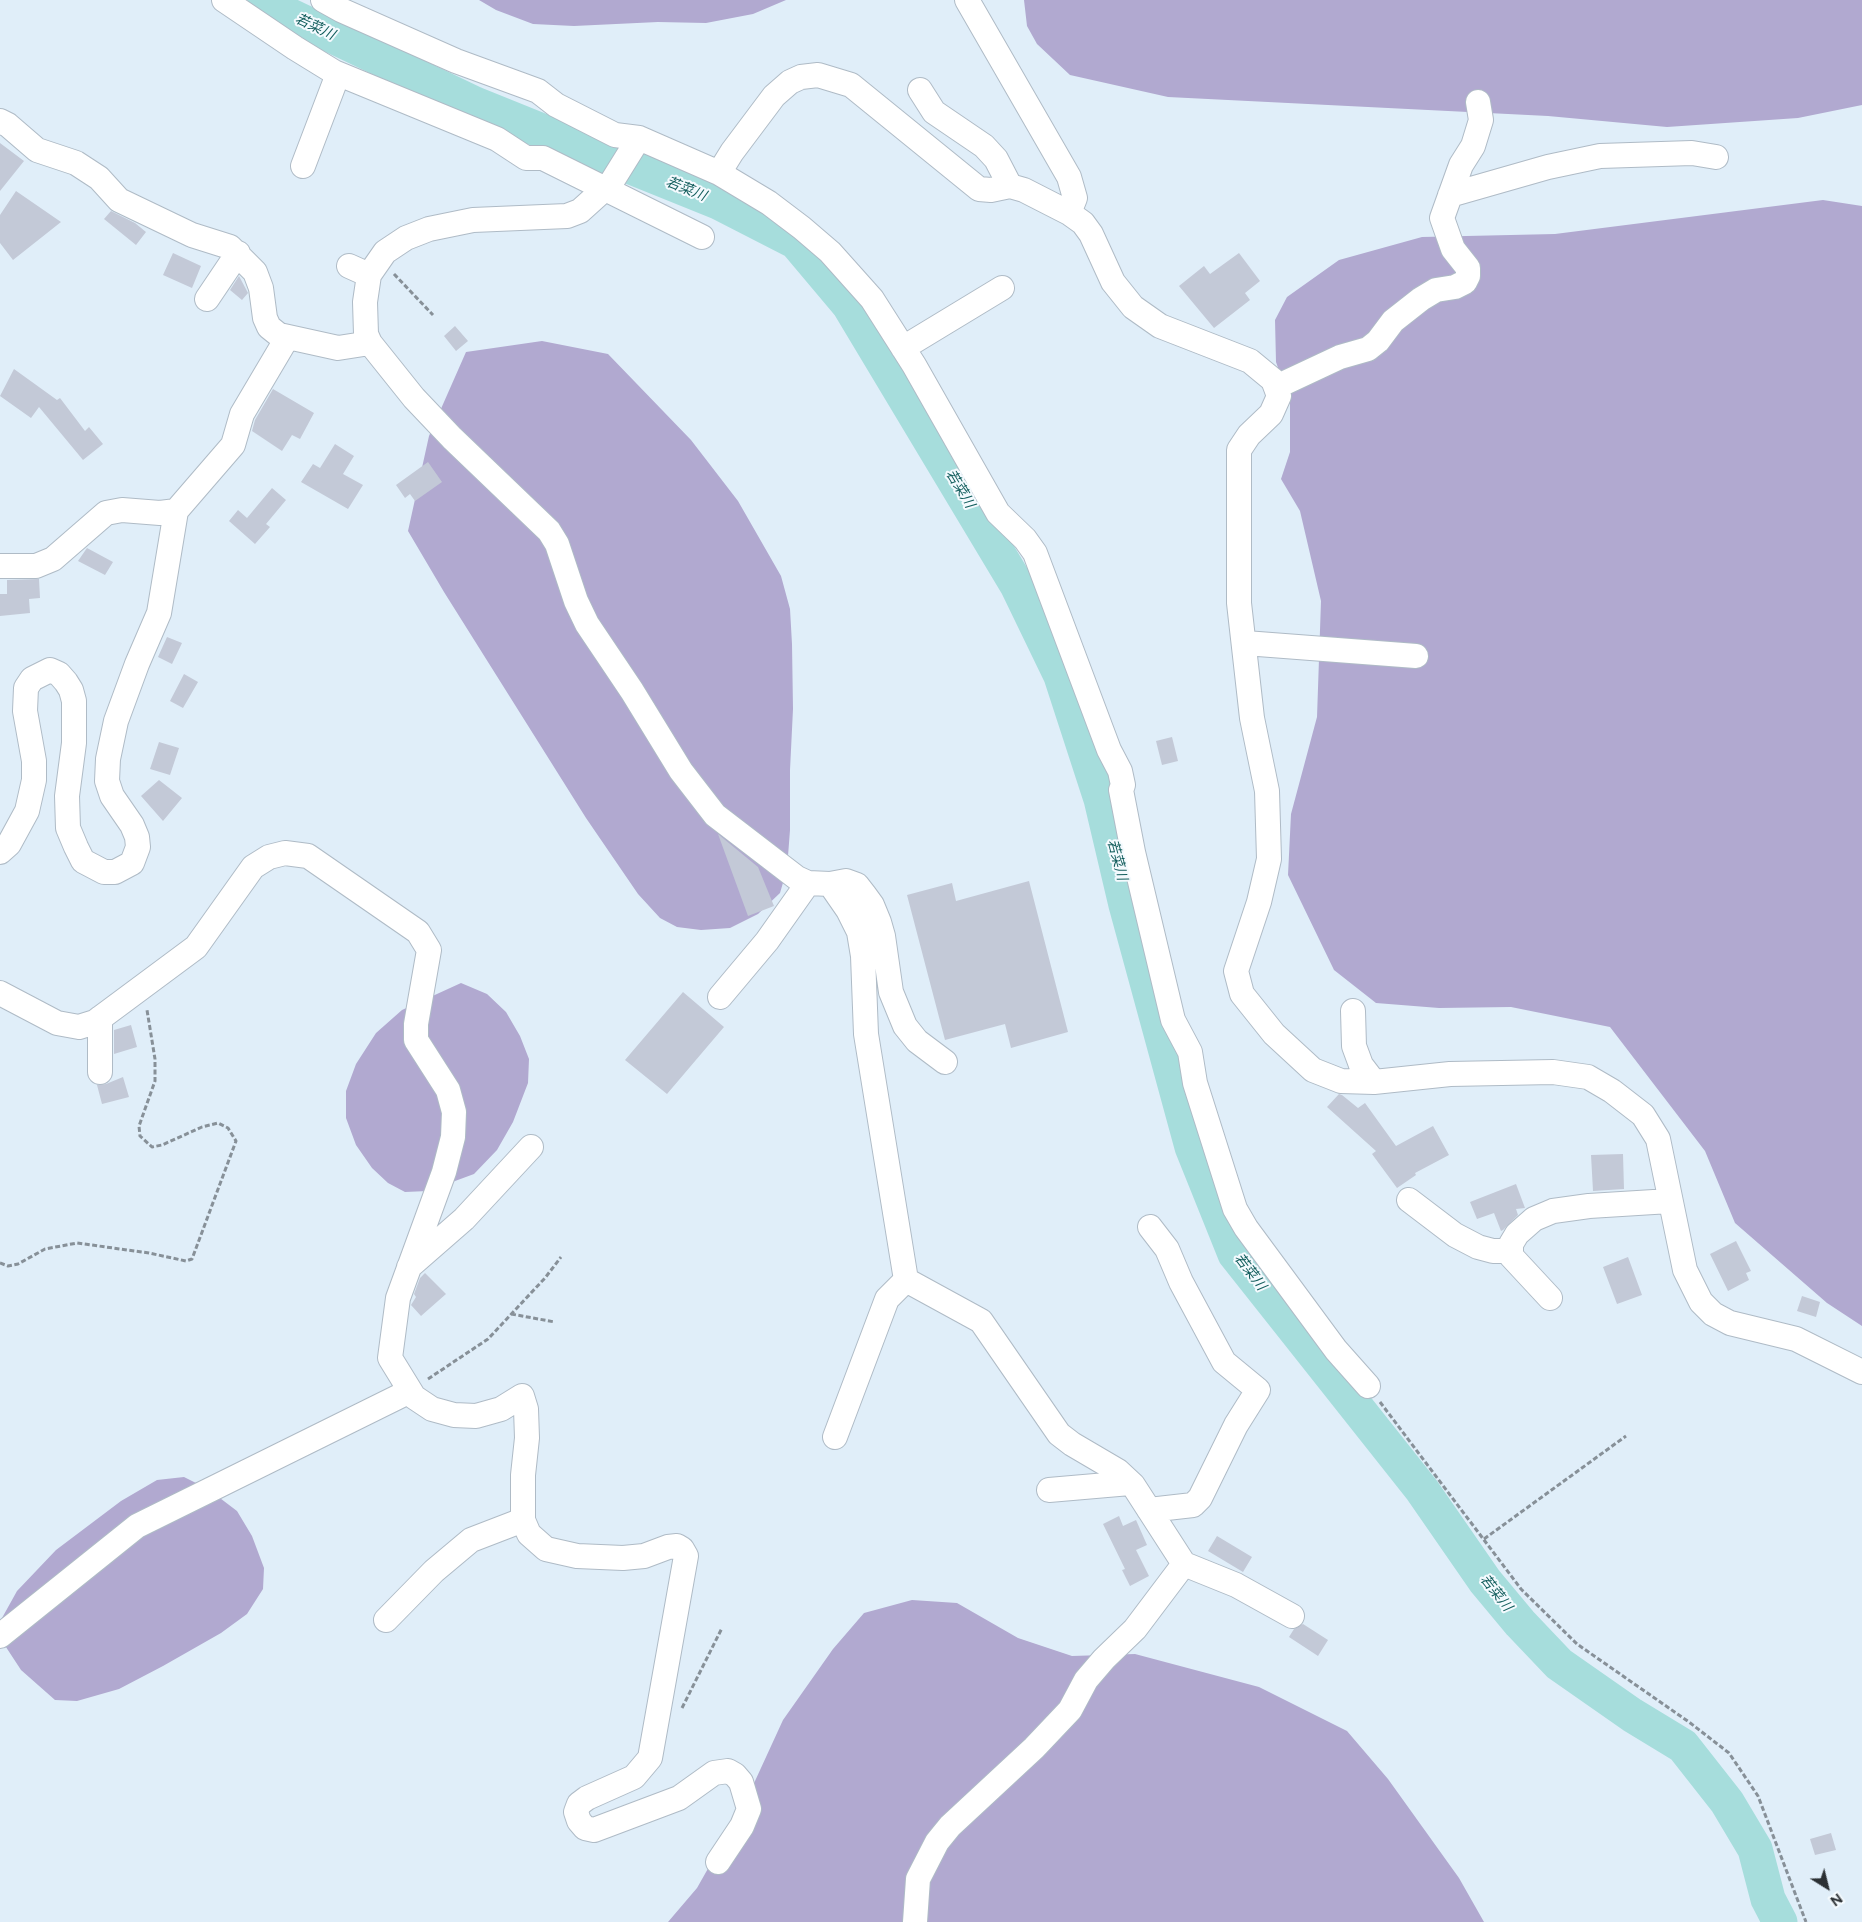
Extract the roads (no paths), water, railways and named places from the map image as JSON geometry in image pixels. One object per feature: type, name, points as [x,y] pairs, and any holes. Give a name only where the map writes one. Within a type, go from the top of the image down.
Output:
[{"type":"street","points":[[224,0],[294,48],[338,74],[497,139],[526,158],[543,158],[608,186],[702,236]]},
{"type":"street","points":[[323,0],[341,10],[456,61],[538,91],[556,105],[615,135],[637,141],[720,173],[769,203],[830,252],[872,299],[903,348],[998,513],[1025,539],[1035,553],[1109,750],[1120,771],[1123,785],[1121,790],[1133,852],[1173,1020],[1190,1052],[1195,1083],[1236,1209],[1246,1228],[1336,1350],[1368,1386]]},
{"type":"street","points":[[967,0],[1069,177],[1076,198],[1069,213]]},
{"type":"street","points":[[303,166],[338,74]]},
{"type":"street","points":[[720,173],[732,152],[774,96],[790,82],[801,76],[818,74],[851,85],[978,189],[991,190],[1010,186],[1024,190],[1069,213],[1083,223],[1092,234],[1113,282],[1133,307],[1160,326],[1250,361],[1273,380],[1279,396],[1271,414],[1249,435],[1239,450],[1239,603],[1252,718],[1267,791],[1269,859],[1259,902],[1236,971],[1242,994],[1274,1034],[1313,1070],[1341,1081],[1374,1082],[1450,1074],[1553,1072],[1588,1077],[1612,1091],[1643,1115],[1658,1139],[1685,1270],[1701,1302],[1713,1314],[1730,1323],[1796,1340],[1862,1372]]},
{"type":"street","points":[[920,90],[934,112],[984,146],[996,159],[1010,186]]},
{"type":"street","points":[[1276,387],[1340,357],[1368,349],[1378,342],[1393,321],[1421,299],[1436,290],[1465,282],[1468,276],[1468,268],[1454,249],[1442,218],[1461,165],[1472,146],[1479,125],[1478,102]]},
{"type":"street","points":[[0,121],[8,125],[37,150],[76,163],[84,168],[99,178],[119,200],[192,235],[230,247],[258,279],[263,313],[269,327],[287,338],[338,348],[370,343]]},
{"type":"street","points":[[637,141],[608,186],[580,211],[567,216],[473,220],[429,229],[406,238],[385,252],[366,267],[364,317],[370,343],[414,398],[452,438],[549,531],[557,544],[576,601],[587,624],[632,691],[681,771],[715,815],[797,878],[819,884],[846,881],[857,885],[872,905],[884,936],[891,992],[905,1026],[917,1041],[945,1062]]},
{"type":"street","points":[[1450,195],[1548,167],[1600,156],[1692,153],[1716,156]]},
{"type":"street","points":[[207,298],[238,254]]},
{"type":"street","points":[[903,348],[1002,288]]},
{"type":"street","points":[[0,852],[9,844],[27,811],[34,780],[34,761],[25,711],[26,688],[32,679],[50,670],[59,674],[66,682],[71,690],[74,701],[74,743],[67,796],[68,828],[76,847],[83,861],[104,872],[123,869],[136,856],[138,847],[137,837],[132,825],[112,796],[107,780],[108,760],[116,721],[137,664],[159,613],[176,511],[233,445],[242,414],[287,338]]},
{"type":"street","points":[[0,566],[36,566],[53,559],[106,513],[122,510],[160,513],[176,511]]},
{"type":"street","points":[[1245,643],[1416,656]]},
{"type":"street","points":[[0,992],[57,1023],[79,1027],[100,1018],[196,947],[253,867],[269,857],[285,853],[308,856],[418,932],[429,950],[416,1024],[416,1040],[448,1090],[454,1112],[453,1137],[444,1172],[398,1298],[390,1358],[414,1397],[432,1409],[454,1415],[476,1416],[501,1409],[522,1396],[526,1409],[523,1520],[529,1534],[546,1549],[577,1556],[623,1558],[644,1556],[677,1546],[682,1549],[686,1556],[650,1758],[634,1777],[587,1798],[579,1804],[576,1812],[579,1822],[585,1828],[594,1830],[679,1798],[714,1772],[728,1771],[741,1782],[749,1809],[742,1826],[718,1862]]},
{"type":"street","points":[[720,997],[767,941],[819,884]]},
{"type":"street","points":[[819,884],[848,910],[859,932],[863,956],[866,1034],[906,1280]]},
{"type":"street","points":[[1353,1011],[1354,1046],[1361,1064],[1374,1082]]},
{"type":"street","points":[[100,1018],[100,1072]]},
{"type":"street","points":[[409,1267],[464,1219],[531,1147]]},
{"type":"street","points":[[1409,1200],[1455,1235],[1478,1247],[1493,1251],[1511,1251]]},
{"type":"street","points":[[1550,1298],[1517,1265],[1511,1256],[1510,1244],[1517,1234],[1534,1219],[1553,1211],[1590,1206],[1670,1201]]},
{"type":"street","points":[[1149,1510],[1193,1505],[1200,1498],[1236,1425],[1258,1390],[1224,1362],[1181,1282],[1167,1249],[1150,1227]]},
{"type":"street","points":[[835,1437],[887,1300],[906,1280]]},
{"type":"street","points":[[906,1280],[981,1321],[1059,1434],[1072,1444],[1118,1471],[1130,1482],[1184,1564],[1236,1584],[1292,1616]]},
{"type":"street","points":[[0,1636],[137,1526],[410,1391]]},
{"type":"street","points":[[1049,1490],[1130,1482]]},
{"type":"street","points":[[386,1620],[434,1571],[471,1540],[523,1520]]},
{"type":"street","points":[[915,1922],[918,1879],[937,1842],[950,1826],[1034,1748],[1070,1710],[1086,1680],[1135,1630],[1184,1564]]},
{"type":"waterway","name":"若菜川","points":[[265,0],[274,8],[475,104],[718,202],[796,242],[849,305],[1017,585],[1061,676],[1101,799],[1126,905],[1192,1147],[1235,1254],[1422,1490],[1485,1581],[1520,1623],[1559,1664],[1632,1715],[1683,1746],[1727,1802],[1755,1849],[1768,1899],[1780,1922]]}]
